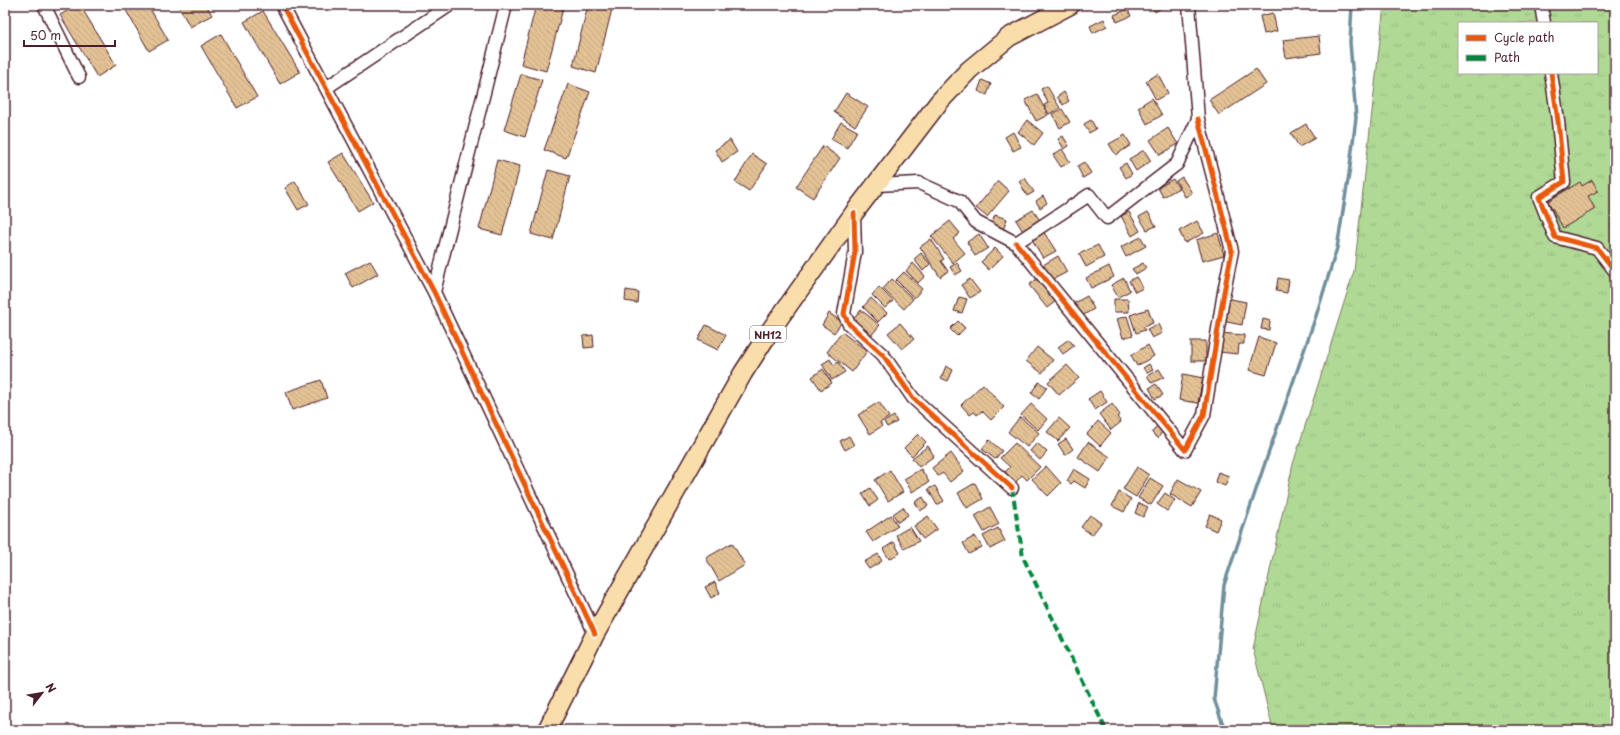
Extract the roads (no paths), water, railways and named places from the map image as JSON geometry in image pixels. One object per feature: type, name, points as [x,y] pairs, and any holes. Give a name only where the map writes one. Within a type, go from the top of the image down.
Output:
[{"type":"highway","name":"NH12","points":[[547,730],[595,634],[743,373],[770,331],[854,213],[938,102],[969,70],[1010,36],[1070,5]]},
{"type":"street","points":[[44,5],[79,77]]},
{"type":"street","points":[[282,5],[434,292],[595,634]]},
{"type":"street","points":[[326,88],[450,5]]},
{"type":"street","points":[[434,292],[506,5]]},
{"type":"street","points":[[876,185],[919,183],[959,201],[976,222],[1016,243],[1185,450],[1204,415],[1232,251],[1198,119],[1190,5]]},
{"type":"street","points":[[1541,5],[1544,22]]},
{"type":"street","points":[[1551,74],[1558,121],[1564,182],[1539,197],[1555,237],[1597,248],[1615,271]]},
{"type":"street","points":[[1016,243],[1089,195],[1108,218],[1177,164],[1198,119]]},
{"type":"street","points":[[854,213],[855,252],[844,314],[849,324],[883,355],[913,398],[1012,488]]},
{"type":"waterway","points":[[1225,730],[1214,699],[1224,585],[1316,316],[1337,248],[1356,118],[1350,42],[1352,5]]}]
